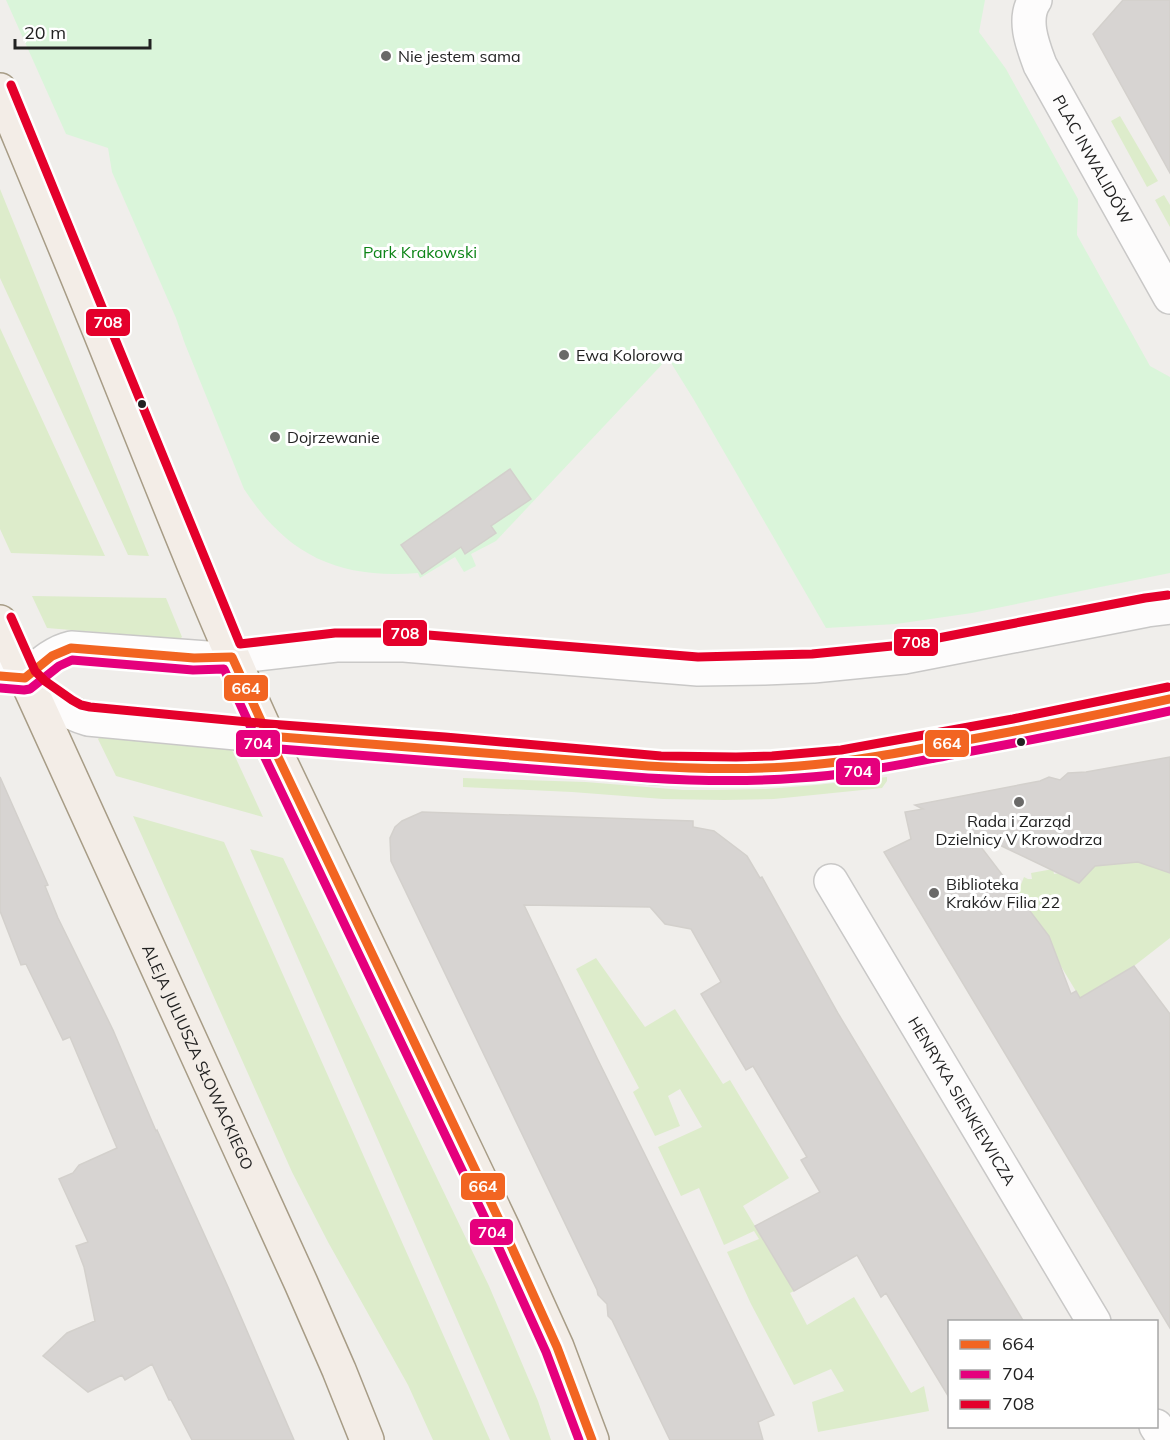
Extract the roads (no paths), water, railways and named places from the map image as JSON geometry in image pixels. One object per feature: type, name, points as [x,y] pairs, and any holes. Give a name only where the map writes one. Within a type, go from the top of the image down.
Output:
[{"type":"main road","points":[[0,90],[232,657],[557,1347],[592,1440]]},
{"type":"main road","name":"ALEJA JULIUSZA SŁOWACKIEGO","points":[[0,622],[13,677],[301,1283],[367,1440]]},
{"type":"street","name":"PLAC INWALIDÓW","points":[[1032,8],[1030,30],[1040,65],[1170,297]]},
{"type":"street","points":[[13,677],[71,648],[194,658],[232,657],[336,645],[404,645],[698,669],[813,666],[904,657],[1147,610],[1170,608]]},
{"type":"street","points":[[13,677],[76,716],[88,719],[660,768],[773,768],[843,762],[1004,733],[1170,699]]},
{"type":"street","name":"HENRYKA SIENKIEWICZA","points":[[831,881],[1093,1320]]},
{"type":"place","name":"Nie jestem sama","points":[[386,56]]},
{"type":"place","name":"Ewa Kolorowa","points":[[564,355]]},
{"type":"place","name":"Dojrzewanie","points":[[275,437]]},
{"type":"place","name":"Rada i Zarząd Dzielnicy V Krowodrza","points":[[1019,802]]},
{"type":"place","name":"Biblioteka Kraków Filia 22","points":[[934,893]]},
{"type":"park label","name":"Park Krakowski","points":[[420,252]]}]
